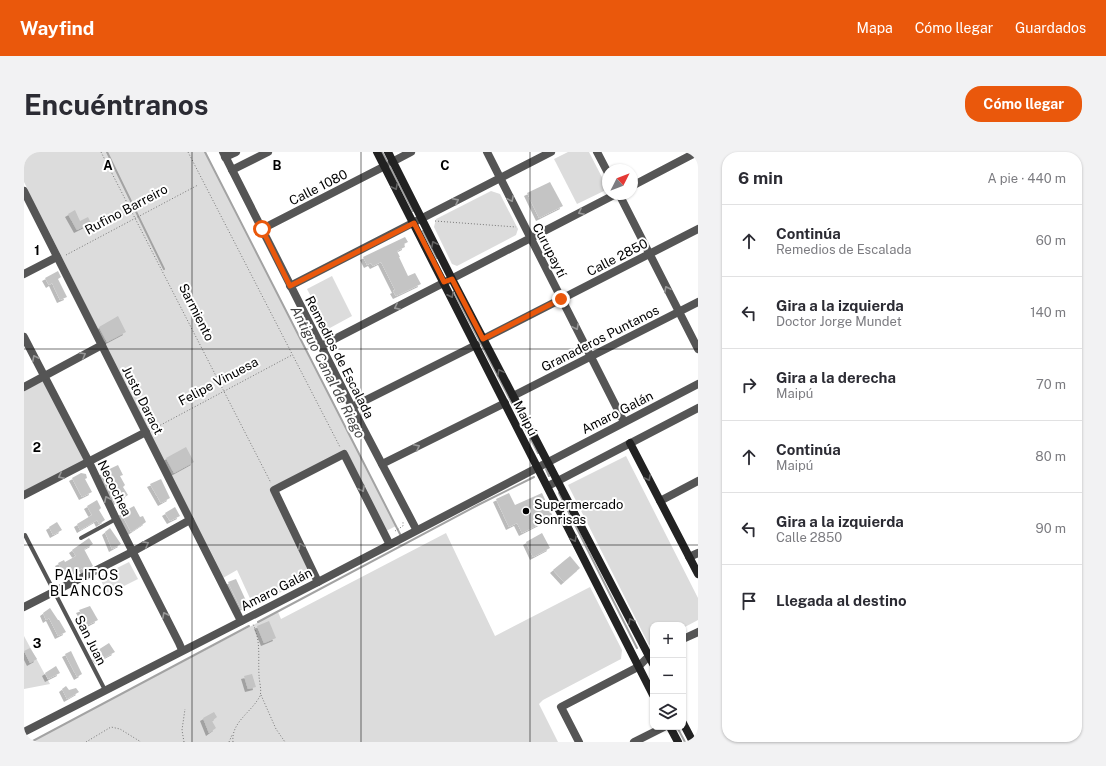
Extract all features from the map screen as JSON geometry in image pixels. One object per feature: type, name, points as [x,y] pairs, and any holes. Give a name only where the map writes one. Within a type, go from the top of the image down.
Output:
[{"type":"street","points":[[224,154],[236,152]]},
{"type":"street","points":[[232,170],[268,152]]},
{"type":"street","name":"Maipú","points":[[377,152],[414,223],[483,339],[650,653]]},
{"type":"street","name":"Maipú","points":[[388,152],[421,219],[476,345],[652,694]]},
{"type":"street","points":[[392,162],[411,152]]},
{"type":"street","name":"Curupaytí","points":[[486,152],[624,422]]},
{"type":"street","points":[[290,286],[551,152]]},
{"type":"street","points":[[597,152],[603,164]]},
{"type":"street","points":[[638,183],[697,152]]},
{"type":"street","name":"Remedios de Escalada","points":[[224,154],[290,286],[416,529]]},
{"type":"street","name":"Calle 1080","points":[[262,229],[385,166]]},
{"type":"street","name":"Justo Daract","points":[[24,191],[241,621]]},
{"type":"street","points":[[321,346],[605,200]]},
{"type":"street","points":[[620,200],[698,349]]},
{"type":"street","name":"Calle 2850","points":[[483,339],[698,229]]},
{"type":"street","points":[[24,274],[58,257]]},
{"type":"street","name":"Granaderos Puntanos","points":[[513,396],[698,302]]},
{"type":"street","name":"Necochea","points":[[24,337],[89,462],[132,552],[182,650]]},
{"type":"street","points":[[24,387],[102,345]]},
{"type":"street","points":[[352,407],[476,345]]},
{"type":"street","name":"Amaro Galán","points":[[24,732],[106,691],[182,650],[318,582],[389,543],[698,384]]},
{"type":"street","points":[[382,464],[505,403]]},
{"type":"street","points":[[548,486],[698,408]]},
{"type":"street","points":[[24,494],[146,432]]},
{"type":"street","points":[[630,443],[698,574]]},
{"type":"street","points":[[318,582],[272,487],[344,454],[389,543]]},
{"type":"street","points":[[660,501],[698,481]]},
{"type":"street","points":[[24,607],[132,552],[190,520]]},
{"type":"street","points":[[689,557],[698,553]]},
{"type":"street","points":[[686,638],[698,632]]},
{"type":"street","points":[[579,742],[561,707],[638,667],[650,656]]},
{"type":"street","points":[[686,729],[693,742]]},
{"type":"street","points":[[634,742],[658,730]]},
{"type":"street","points":[[672,730],[678,742]]},
{"type":"lane","points":[[81,538],[116,519]]},
{"type":"lane","name":"San Juan","points":[[25,535],[106,691]]},
{"type":"path","name":"Sarmiento","points":[[101,152],[272,487]]},
{"type":"path","points":[[188,152],[344,454]]},
{"type":"path","name":"Rufino Barreiro","points":[[66,255],[198,185]]},
{"type":"path","points":[[435,221],[517,227]]},
{"type":"path","name":"Felipe Vinuesa","points":[[155,428],[293,355]]},
{"type":"path","points":[[394,531],[400,528]]},
{"type":"path","points":[[249,616],[257,633],[261,694],[276,729],[285,742]]},
{"type":"path","points":[[229,742],[238,722],[251,709],[261,694]]},
{"type":"path","points":[[184,742],[182,730],[185,709]]},
{"type":"path","points":[[86,742],[111,727],[120,729],[141,742]]},
{"type":"path","points":[[233,734],[234,742]]},
{"type":"shaded area","points":[[24,152],[205,152],[396,526],[384,532],[344,454],[274,490],[314,574],[254,607],[237,570],[223,578],[24,182]]},
{"type":"shaded area","points":[[568,152],[589,152],[602,177],[602,192],[577,204],[554,159]]},
{"type":"shaded area","points":[[491,191],[500,194],[518,229],[516,235],[457,266],[452,264],[434,227],[436,219]]},
{"type":"shaded area","points":[[332,276],[352,316],[328,329],[307,289]]},
{"type":"shaded area","points":[[43,381],[85,461],[24,491],[24,391]]},
{"type":"shaded area","points":[[626,456],[698,598],[698,620],[686,626],[686,622],[650,622],[649,645],[568,485]]},
{"type":"shaded area","points":[[446,533],[495,636],[590,587],[622,650],[621,659],[543,700],[539,704],[558,742],[30,742],[278,612],[281,619]]},
{"type":"shaded area","points":[[129,562],[138,579],[108,594],[99,577]]},
{"type":"shaded area","points":[[24,636],[50,684],[24,689]]},
{"type":"building","points":[[550,182],[563,206],[539,218],[527,193]]},
{"type":"building","points":[[75,210],[80,221],[88,217],[91,223],[77,230],[68,214]]},
{"type":"building","points":[[405,237],[408,242],[404,244],[405,247],[397,251],[399,257],[408,276],[415,273],[421,284],[396,296],[393,291],[395,290],[381,262],[373,266],[371,263],[367,265],[363,257]]},
{"type":"building","points":[[58,271],[61,277],[58,279],[67,297],[60,300],[52,283],[49,285],[45,278]]},
{"type":"building","points":[[118,316],[126,332],[107,342],[99,327]]},
{"type":"building","points":[[186,447],[194,462],[174,473],[166,458]]},
{"type":"building","points":[[118,465],[123,475],[120,476],[125,485],[123,487],[128,495],[115,503],[112,497],[114,496],[101,473]]},
{"type":"building","points":[[81,473],[86,474],[87,478],[85,479],[92,492],[82,497],[72,478]]},
{"type":"building","points":[[161,479],[170,498],[161,503],[150,484]]},
{"type":"building","name":"Supermercado Sonrisas","points":[[509,493],[515,505],[542,493],[553,517],[522,533],[517,523],[509,527],[496,499]]},
{"type":"building","points":[[97,500],[101,508],[99,510],[105,520],[99,524],[97,520],[80,530],[77,524],[92,515],[87,506]]},
{"type":"building","points":[[134,506],[140,517],[143,516],[146,522],[131,532],[121,513]]},
{"type":"building","points":[[175,507],[180,516],[170,521],[165,513]]},
{"type":"building","points":[[57,522],[62,530],[53,535],[49,527]]},
{"type":"building","points":[[110,528],[121,544],[112,549],[105,532]]},
{"type":"building","points":[[542,533],[550,548],[533,557],[526,542]]},
{"type":"building","points":[[89,538],[93,544],[84,549],[93,566],[84,571],[82,568],[73,573],[71,569],[63,572],[58,563],[64,560],[65,562],[76,556],[72,550]]},
{"type":"building","points":[[570,556],[580,568],[564,582],[553,570]]},
{"type":"building","points":[[236,579],[248,605],[241,609],[228,582]]},
{"type":"building","points":[[90,606],[98,620],[88,625],[79,610]]},
{"type":"building","points":[[50,608],[66,632],[58,636],[49,618],[46,620],[43,613]]},
{"type":"building","points":[[269,621],[276,638],[264,643],[257,626]]},
{"type":"building","points":[[109,643],[115,652],[98,661],[95,657],[100,654],[98,650]]},
{"type":"building","points":[[30,648],[37,659],[30,663],[24,651]]},
{"type":"building","points":[[71,651],[82,674],[77,677],[65,654]]},
{"type":"building","points":[[56,666],[60,673],[48,679],[45,673]]},
{"type":"building","points":[[252,674],[256,687],[248,689],[244,676]]},
{"type":"building","points":[[66,686],[69,690],[76,688],[79,692],[67,699],[62,689]]},
{"type":"building","points":[[214,712],[217,717],[212,721],[216,728],[209,733],[203,718]]},
{"type":"waterway","points":[[107,152],[164,269]]},
{"type":"waterway","name":"Antiguo Canal de Riego","points":[[205,152],[401,536]]},
{"type":"waterway","points":[[382,152],[413,211]]},
{"type":"waterway","points":[[423,231],[437,258]]},
{"type":"waterway","points":[[455,294],[538,453]]},
{"type":"waterway","points":[[546,469],[549,476]]},
{"type":"waterway","points":[[258,622],[478,505],[534,477]]},
{"type":"waterway","points":[[559,493],[637,648]]},
{"type":"waterway","points":[[31,742],[249,626]]},
{"type":"waterway","points":[[679,730],[685,742]]},
{"type":"place","name":"Supermercado Sonrisas","points":[[526,511]]},
{"type":"district","name":"PALITOS BLANCOS","points":[[87,584]]},
{"type":"route","points":[[262,229],[290,286],[414,223],[444,282],[452,279],[483,339],[561,299]]}]
